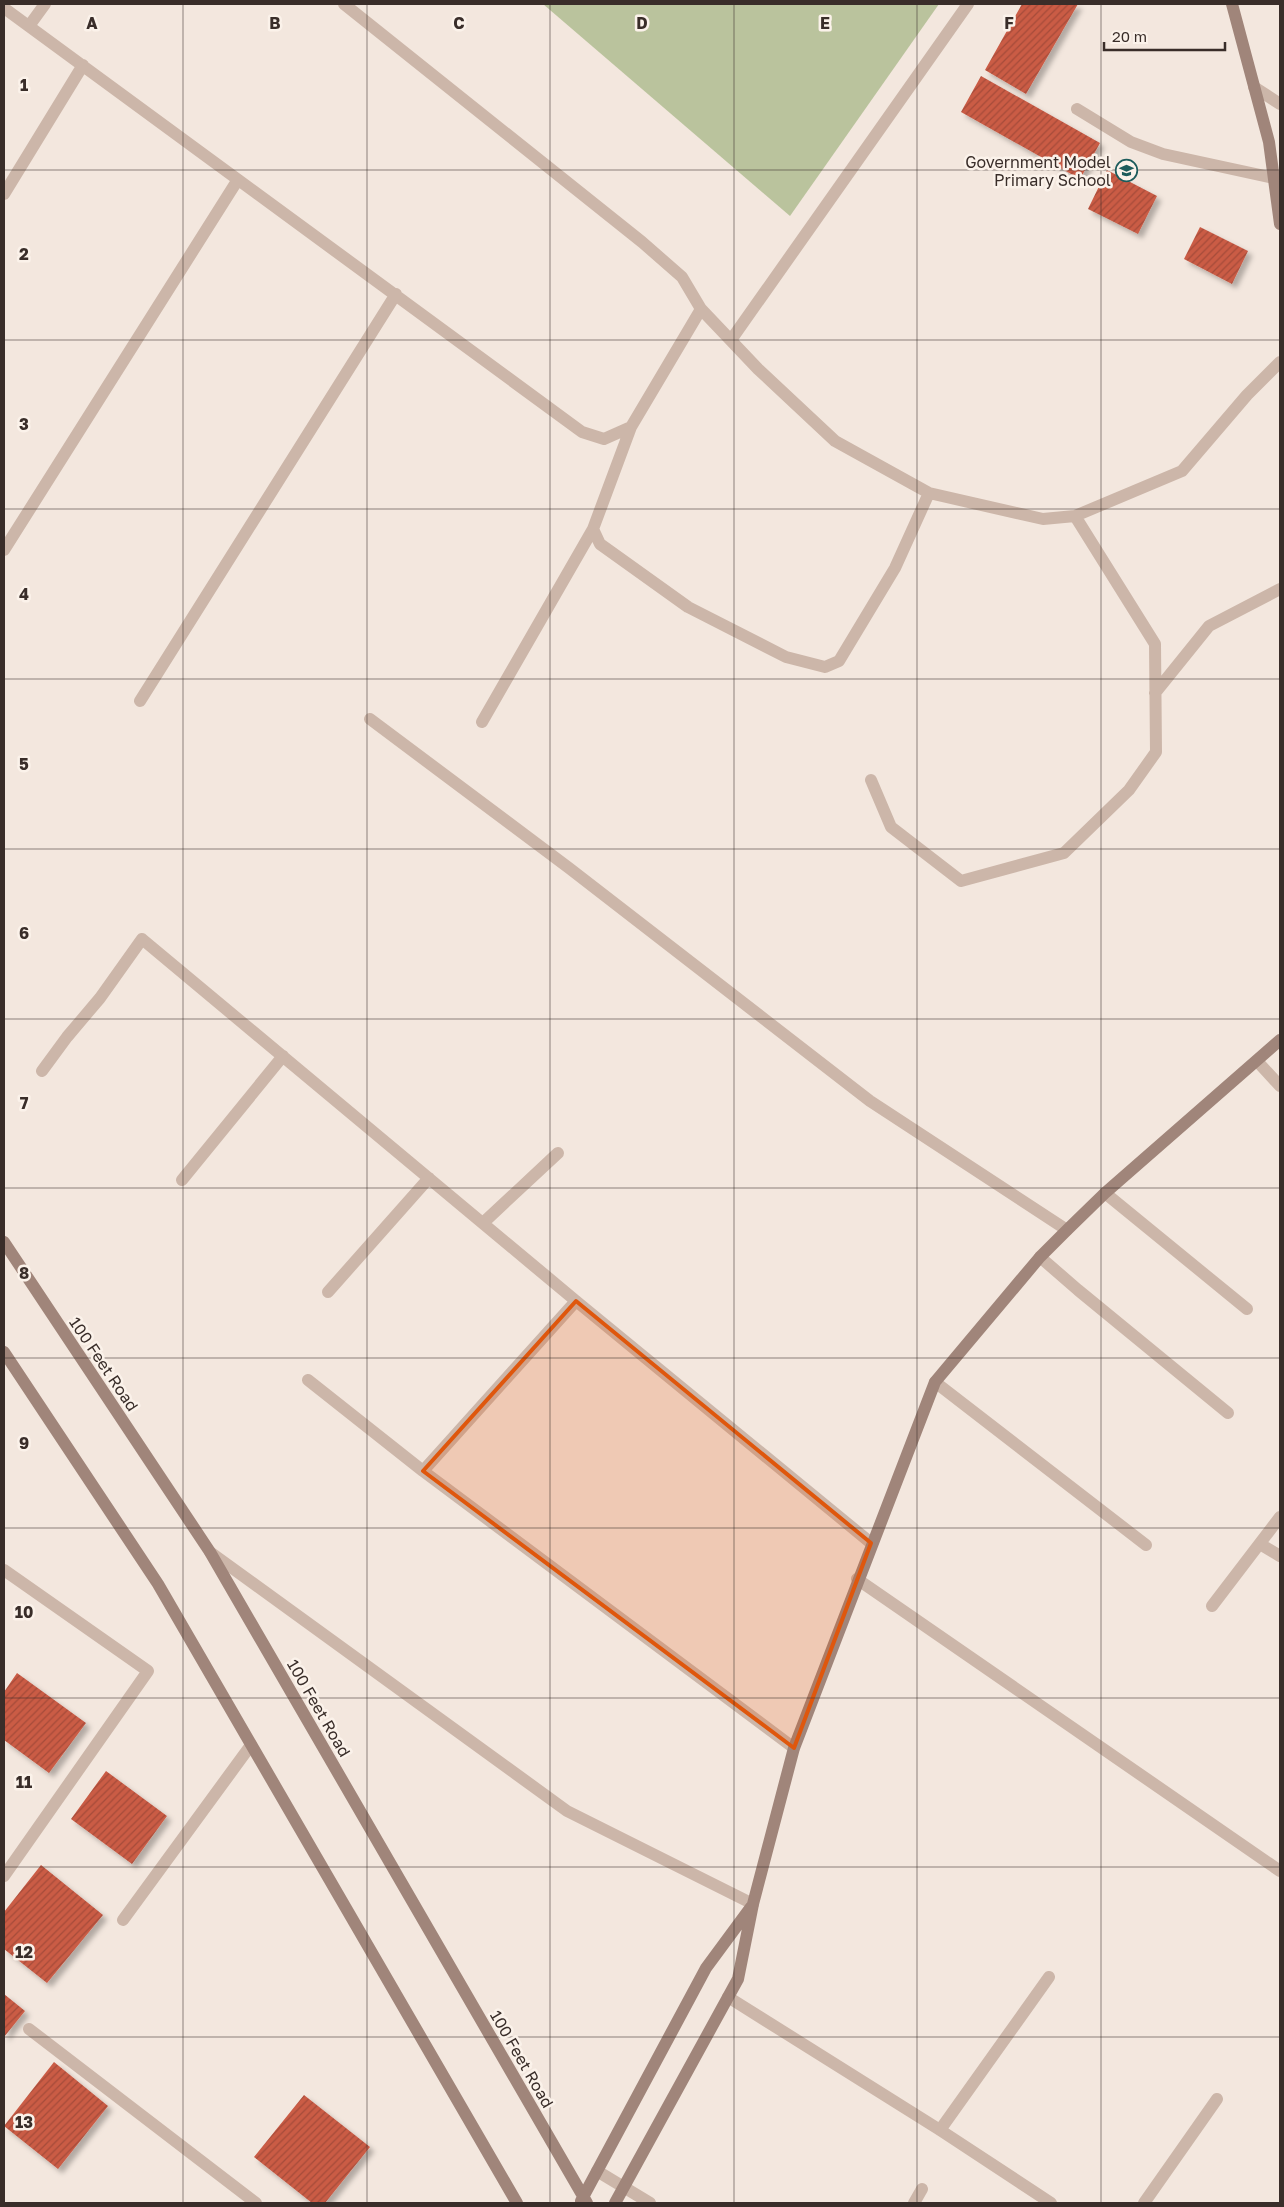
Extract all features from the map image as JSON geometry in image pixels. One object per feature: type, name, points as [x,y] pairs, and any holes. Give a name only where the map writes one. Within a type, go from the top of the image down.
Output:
[{"type":"main road","points":[[1232,4],[1269,142],[1280,224]]},
{"type":"main road","points":[[616,2203],[738,1979],[753,1904],[794,1748],[935,1382],[1040,1256],[1105,1193],[1280,1040]]},
{"type":"main road","name":"100 Feet Road","points":[[4,1242],[210,1552],[583,2201]]},
{"type":"main road","points":[[4,1352],[158,1584],[517,2203]]},
{"type":"main road","points":[[583,2201],[597,2171],[706,1968],[753,1904]]},
{"type":"street","points":[[28,26],[45,4]]},
{"type":"street","points":[[344,4],[642,242],[682,277],[700,309],[834,441],[929,493],[1043,519],[1075,516],[1182,471],[1248,395],[1280,362]]},
{"type":"street","points":[[731,340],[968,4]]},
{"type":"street","points":[[4,8],[237,181],[396,294],[582,432],[604,439],[631,427]]},
{"type":"street","points":[[4,194],[83,65]]},
{"type":"street","points":[[1254,87],[1280,104]]},
{"type":"street","points":[[1077,109],[1131,142],[1163,154],[1274,178]]},
{"type":"street","points":[[4,550],[237,181]]},
{"type":"street","points":[[140,701],[396,294]]},
{"type":"street","points":[[482,722],[592,529],[631,427],[700,309]]},
{"type":"street","points":[[592,529],[600,544],[688,606],[786,657],[825,667],[839,661],[896,568],[929,493]]},
{"type":"street","points":[[871,780],[891,827],[961,881],[1064,853],[1129,790],[1156,752],[1155,644],[1075,516]]},
{"type":"street","points":[[1155,692],[1210,626],[1280,589]]},
{"type":"street","points":[[370,719],[569,868],[870,1101],[1067,1230]]},
{"type":"street","points":[[42,1071],[67,1037],[100,998],[142,939],[871,1544]]},
{"type":"street","points":[[182,1180],[283,1056]]},
{"type":"street","points":[[1257,1061],[1280,1086]]},
{"type":"street","points":[[483,1223],[558,1153]]},
{"type":"street","points":[[328,1292],[429,1178]]},
{"type":"street","points":[[1105,1193],[1247,1309]]},
{"type":"street","points":[[1040,1256],[1078,1290],[1228,1413]]},
{"type":"street","points":[[423,1471],[576,1301]]},
{"type":"street","points":[[308,1380],[423,1471],[794,1748]]},
{"type":"street","points":[[935,1382],[1146,1544]]},
{"type":"street","points":[[1212,1606],[1280,1517]]},
{"type":"street","points":[[1260,1544],[1280,1556]]},
{"type":"street","points":[[210,1552],[567,1811],[753,1904]]},
{"type":"street","points":[[4,1570],[148,1671],[4,1876]]},
{"type":"street","points":[[858,1579],[1280,1871]]},
{"type":"street","points":[[124,1920],[251,1745]]},
{"type":"street","points":[[940,2130],[1049,1977]]},
{"type":"street","points":[[728,1997],[940,2130],[1051,2203]]},
{"type":"street","points":[[29,2029],[256,2203]]},
{"type":"street","points":[[1144,2203],[1217,2099]]},
{"type":"street","points":[[597,2171],[650,2203]]},
{"type":"street","points":[[914,2203],[922,2189]]},
{"type":"highlighted area","points":[[576,1301],[871,1543],[794,1748],[423,1471]]},
{"type":"green space","points":[[543,4],[939,4],[790,216]]},
{"type":"building","points":[[1022,4],[1078,4],[1026,94],[985,70]]},
{"type":"building","points":[[981,76],[1100,143],[1080,179],[961,112]]},
{"type":"building","points":[[1107,170],[1157,196],[1138,234],[1088,209]]},
{"type":"building","points":[[1200,227],[1248,251],[1232,284],[1184,259]]},
{"type":"building","points":[[17,1673],[86,1723],[49,1773],[4,1740],[4,1692]]},
{"type":"building","points":[[106,1771],[167,1816],[132,1864],[71,1819]]},
{"type":"building","points":[[41,1865],[103,1915],[47,1983],[4,1949],[4,1912]]},
{"type":"building","points":[[4,1994],[25,2011],[4,2037]]},
{"type":"building","points":[[54,2062],[108,2106],[58,2169],[4,2126]]},
{"type":"building","points":[[304,2095],[370,2147],[325,2203],[312,2203],[254,2157]]},
{"type":"place","name":"Government Model Primary School","points":[[1127,171]]}]
